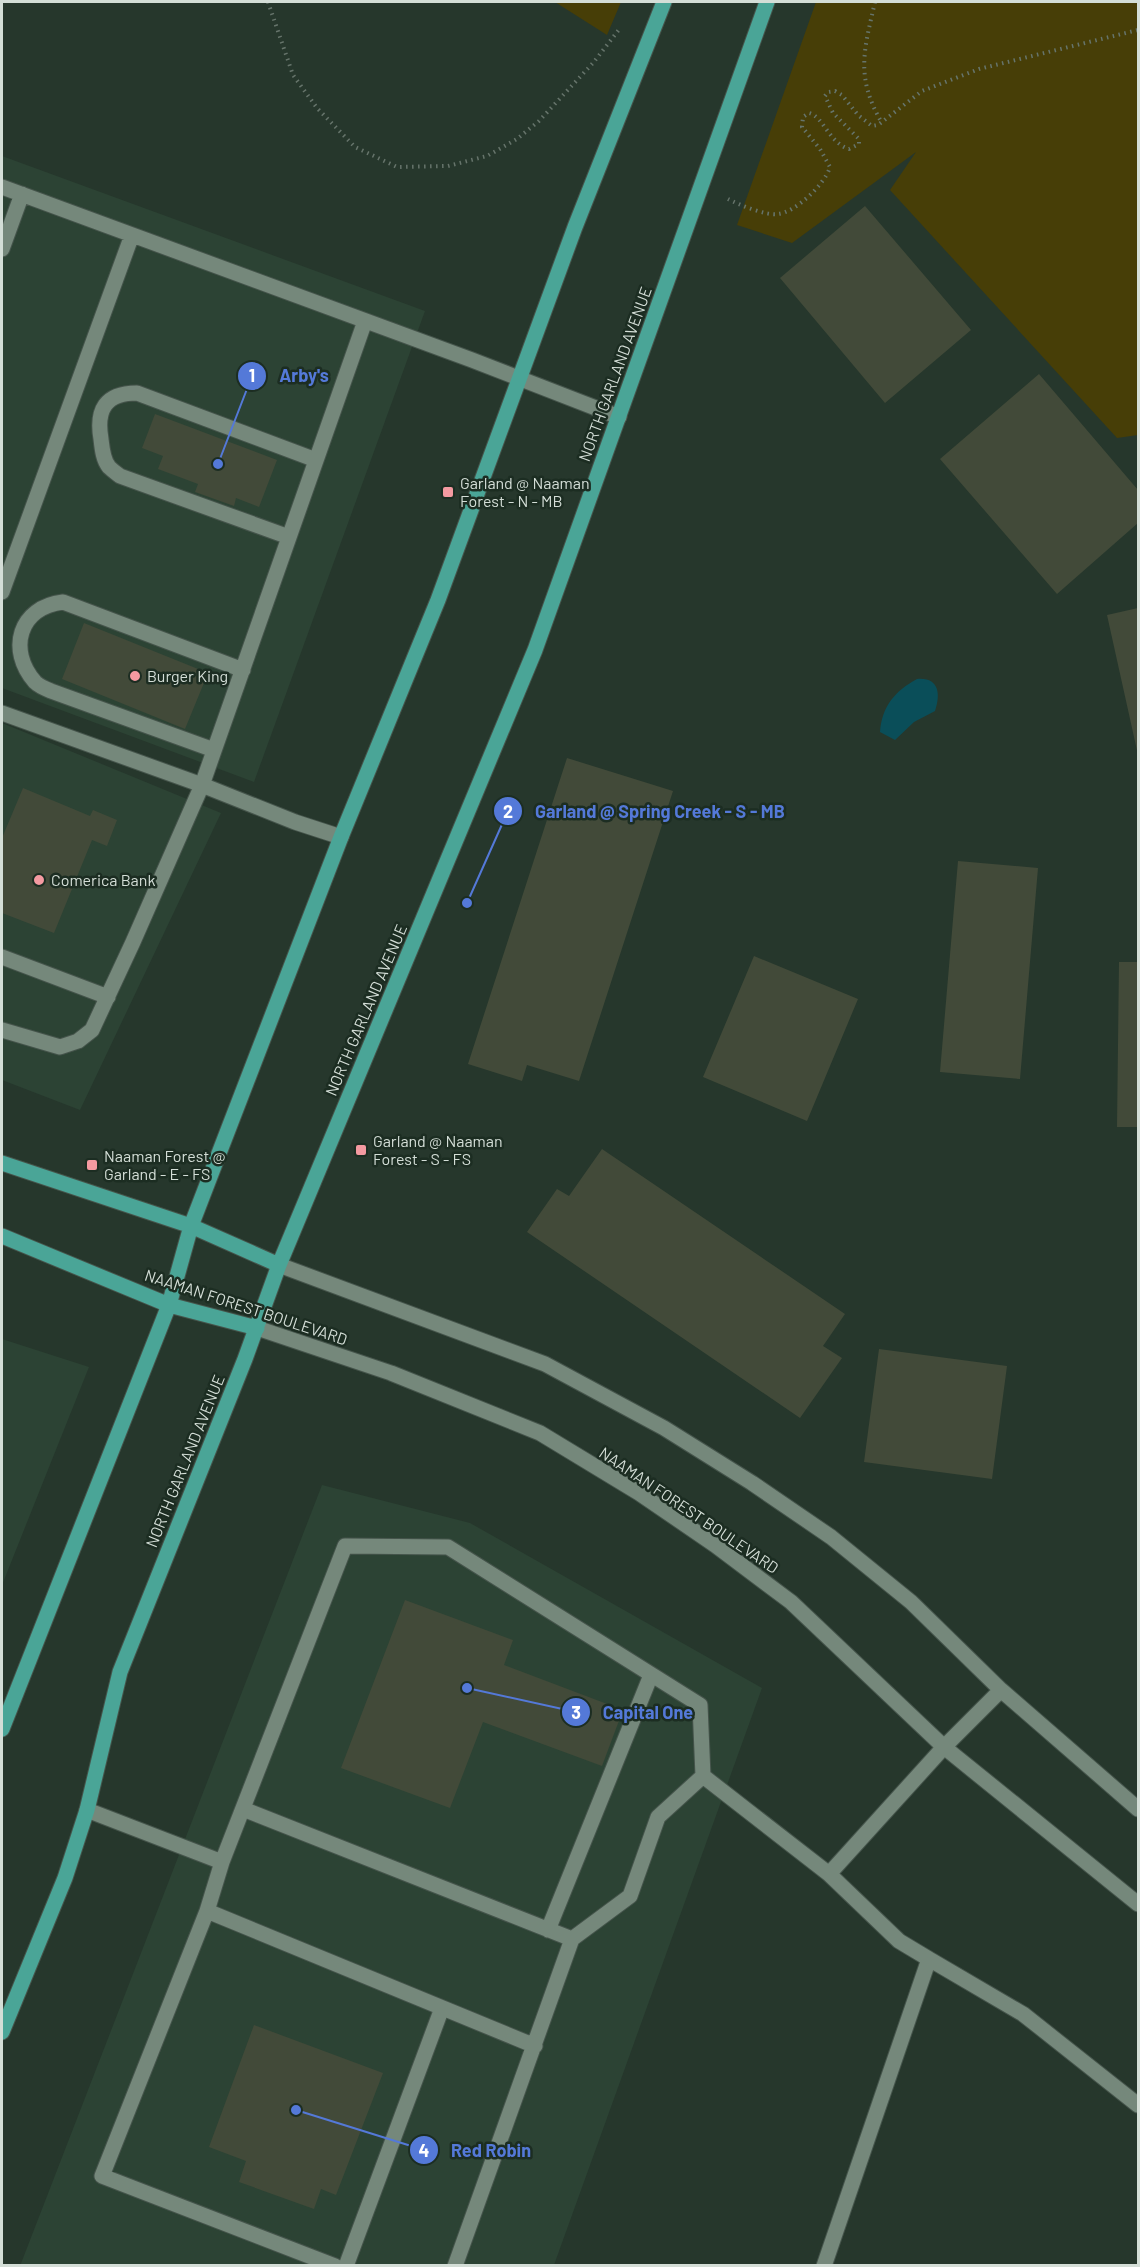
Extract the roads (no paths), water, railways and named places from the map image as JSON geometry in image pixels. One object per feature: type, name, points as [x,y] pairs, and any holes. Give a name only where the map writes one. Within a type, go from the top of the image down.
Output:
[{"type":"main road","points":[[2,1729],[169,1305],[191,1226],[341,837],[438,600],[575,227],[664,2]]},
{"type":"main road","name":"NORTH GARLAND AVENUE","points":[[2,2032],[65,1878],[87,1810],[120,1672],[257,1328],[279,1265],[535,650],[767,2]]},
{"type":"main road","points":[[2,1163],[191,1226],[279,1265]]},
{"type":"main road","name":"NAAMAN FOREST BOULEVARD","points":[[2,1236],[169,1305],[257,1328]]},
{"type":"street","points":[[2,187],[619,417]]},
{"type":"street","points":[[2,249],[22,194]]},
{"type":"street","points":[[2,592],[132,235]]},
{"type":"street","points":[[2,1030],[60,1047],[78,1041],[92,1030],[202,785],[365,321]]},
{"type":"street","points":[[289,537],[120,476],[108,465],[102,450],[98,425],[101,411],[111,398],[126,393],[137,393],[316,460]]},
{"type":"street","points":[[214,750],[36,684],[26,668],[20,648],[23,628],[32,614],[47,604],[63,603],[243,670]]},
{"type":"street","points":[[2,713],[341,837]]},
{"type":"street","points":[[2,957],[108,997]]},
{"type":"street","points":[[279,1265],[545,1364],[664,1428],[752,1483],[831,1537],[911,1602],[1001,1690],[1138,1809]]},
{"type":"street","name":"NAAMAN FOREST BOULEVARD","points":[[257,1328],[391,1373],[540,1433],[639,1493],[715,1545],[791,1602],[944,1746],[1138,1904]]},
{"type":"street","points":[[335,2265],[102,2176],[207,1911],[222,1862],[345,1545],[448,1547],[700,1705],[703,1776],[830,1874],[898,1941],[1023,2014],[1138,2105]]},
{"type":"street","points":[[548,1930],[651,1675]]},
{"type":"street","points":[[830,1874],[944,1746],[1001,1690]]},
{"type":"street","points":[[455,2265],[572,1940],[630,1896],[658,1817],[703,1776]]},
{"type":"street","points":[[243,1809],[572,1940]]},
{"type":"street","points":[[87,1810],[222,1862]]},
{"type":"street","points":[[207,1911],[535,2046]]},
{"type":"street","points":[[824,2265],[929,1959]]},
{"type":"street","points":[[346,2265],[442,2008]]},
{"type":"water","points":[[917,679],[924,679],[934,684],[938,693],[935,711],[914,722],[895,740],[880,732],[884,714],[896,694]]},
{"type":"place","name":"Arby's","points":[[218,464]]},
{"type":"place","name":"Garland @ Naaman Forest - N - MB","points":[[448,492]]},
{"type":"place","name":"Burger King","points":[[135,676]]},
{"type":"place","name":"Comerica Bank","points":[[39,880]]},
{"type":"place","name":"Garland @ Spring Creek - S - MB","points":[[467,903]]},
{"type":"place","name":"Garland @ Naaman Forest - S - FS","points":[[361,1150]]},
{"type":"place","name":"Naaman Forest @ Garland - E - FS","points":[[92,1165]]},
{"type":"place","name":"Capital One","points":[[467,1688]]},
{"type":"place","name":"Red Robin","points":[[296,2110]]}]
